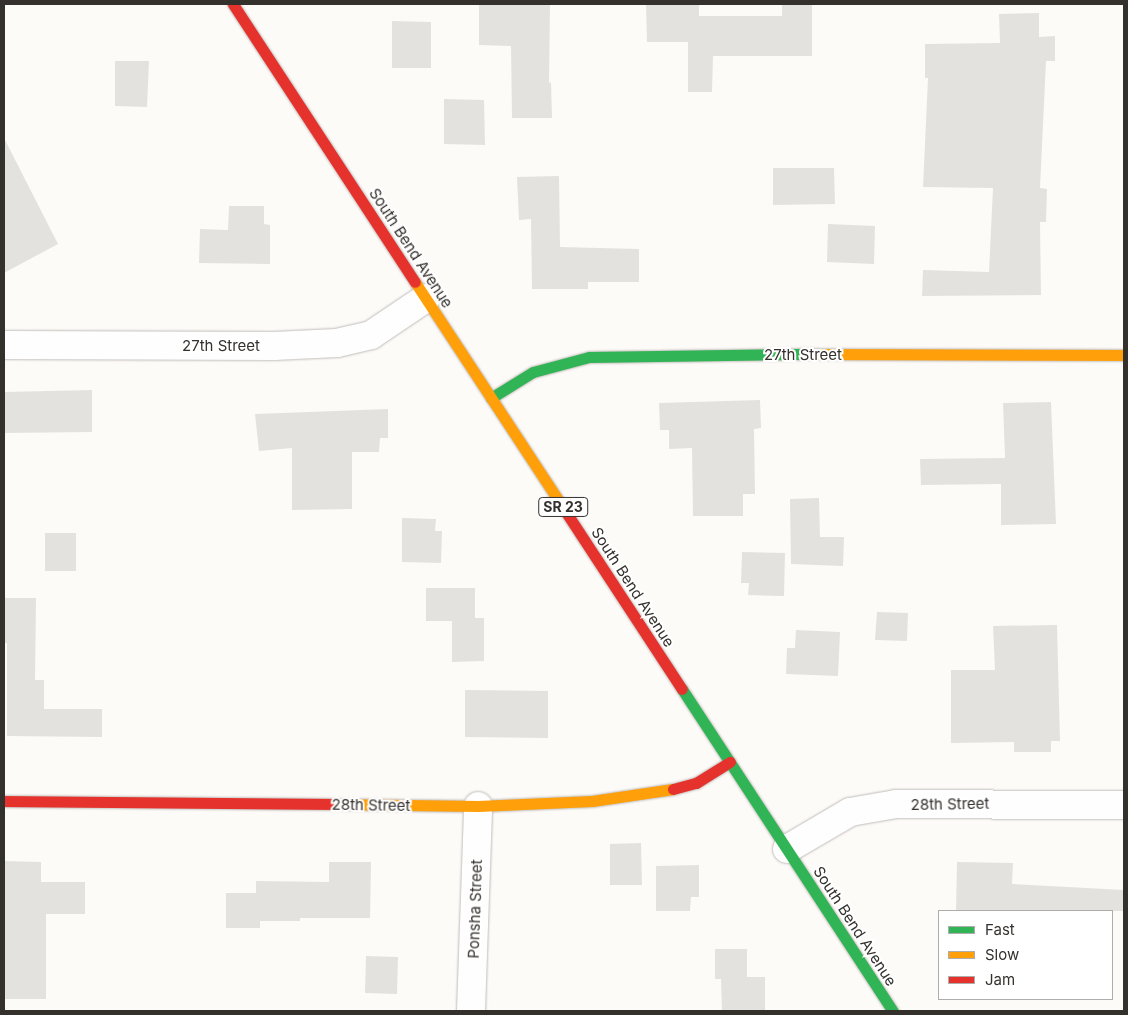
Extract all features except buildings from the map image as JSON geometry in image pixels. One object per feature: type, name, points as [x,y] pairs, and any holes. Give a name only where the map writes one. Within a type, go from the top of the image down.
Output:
[{"type":"street","name":"South Bend Avenue","points":[[233,4],[893,1011]]},
{"type":"street","name":"27th Street","points":[[4,345],[274,346],[337,343],[371,334],[426,298]]},
{"type":"street","name":"27th Street","points":[[491,398],[533,372],[590,358],[658,354],[1124,355]]},
{"type":"street","name":"28th Street","points":[[4,801],[478,806],[592,801],[652,794],[696,783],[730,762]]},
{"type":"street","name":"28th Street","points":[[787,849],[850,812],[896,804],[1124,805]]},
{"type":"street","name":"Ponsha Street","points":[[470,1011],[478,806]]},
{"type":"traffic: fast","points":[[491,398],[533,372],[589,357],[813,354]]},
{"type":"traffic: fast","points":[[682,689],[893,1011]]},
{"type":"traffic: slow","points":[[415,282],[564,509]]},
{"type":"traffic: slow","points":[[813,354],[1124,355]]},
{"type":"traffic: slow","points":[[331,804],[478,806],[592,801],[673,789]]},
{"type":"traffic: jam","points":[[233,4],[415,282]]},
{"type":"traffic: jam","points":[[564,509],[682,689]]},
{"type":"traffic: jam","points":[[673,789],[696,783],[730,762]]},
{"type":"traffic: jam","points":[[4,801],[331,804]]}]
